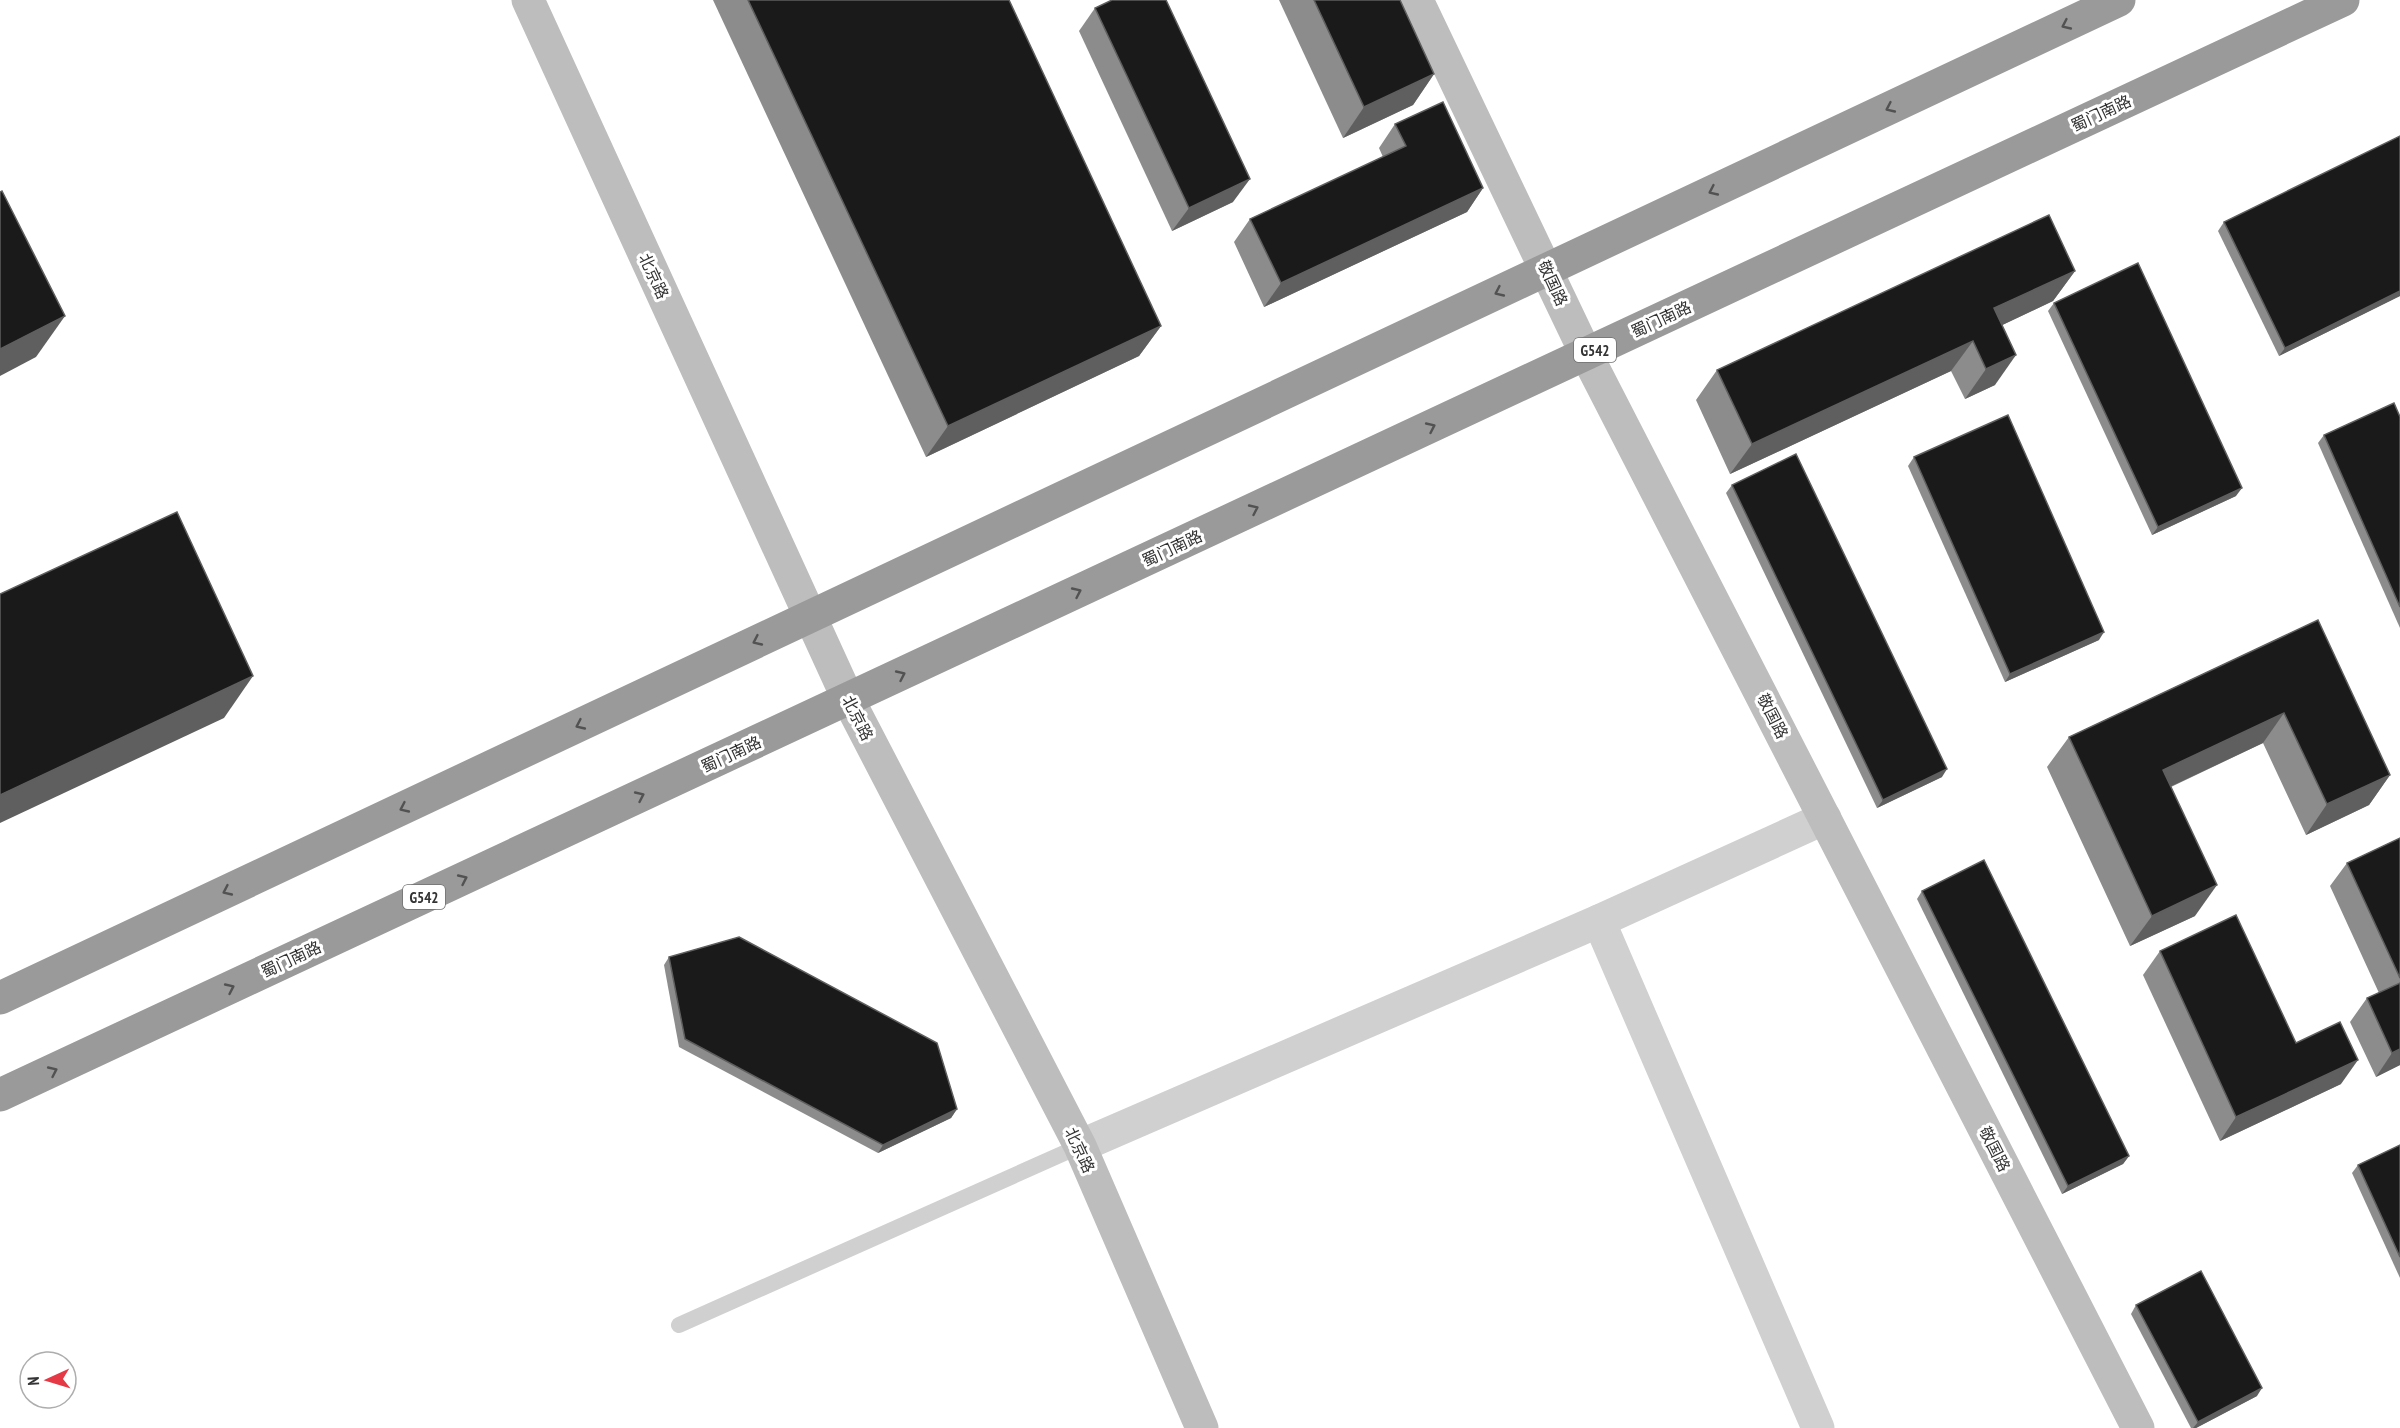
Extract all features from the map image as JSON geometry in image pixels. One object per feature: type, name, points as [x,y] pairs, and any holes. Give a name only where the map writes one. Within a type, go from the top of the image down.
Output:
[{"type":"highway","points":[[0,998],[2119,0]]},
{"type":"highway","name":"蜀门南路","points":[[0,1095],[2343,0]]},
{"type":"street","name":"北京路","points":[[528,0],[848,699],[1080,1146],[1202,1428]]},
{"type":"street","name":"敬国路","points":[[1417,0],[1586,354],[2138,1428]]},
{"type":"street","points":[[1080,1146],[1599,921],[1826,819]]},
{"type":"street","points":[[1599,921],[1818,1428]]},
{"type":"lane","points":[[679,1325],[1080,1146]]},
{"type":"building","points":[[748,0],[1009,0],[1161,326],[948,426]]},
{"type":"building","points":[[1112,0],[1166,0],[1250,179],[1189,208],[1095,8]]},
{"type":"building","points":[[1314,0],[1400,0],[1434,74],[1364,107]]},
{"type":"building","points":[[1443,102],[1483,188],[1281,283],[1250,219],[1406,146],[1395,124]]},
{"type":"building","points":[[2400,136],[2400,291],[2285,348],[2224,222]]},
{"type":"building","points":[[2,191],[65,316],[0,349],[0,192]]},
{"type":"building","points":[[2049,215],[2075,271],[1994,308],[2016,355],[1986,369],[1973,341],[1752,444],[1717,370]]},
{"type":"building","points":[[2138,263],[2242,488],[2158,527],[2054,303]]},
{"type":"building","points":[[2394,403],[2400,417],[2400,607],[2324,435]]},
{"type":"building","points":[[2008,415],[2104,632],[2010,674],[1914,457]]},
{"type":"building","points":[[1796,454],[1947,769],[1883,800],[1732,485]]},
{"type":"building","points":[[177,512],[253,676],[0,795],[0,594]]},
{"type":"building","points":[[2318,620],[2390,775],[2327,804],[2284,713],[2163,770],[2217,885],[2152,916],[2069,737]]},
{"type":"building","points":[[2400,838],[2400,978],[2347,863]]},
{"type":"building","points":[[1984,860],[2129,1156],[2068,1186],[1922,891]]},
{"type":"building","points":[[2236,915],[2296,1043],[2340,1022],[2358,1060],[2236,1117],[2160,951]]},
{"type":"building","points":[[739,937],[937,1043],[957,1109],[883,1145],[685,1039],[669,957]]},
{"type":"building","points":[[2400,983],[2400,1049],[2392,1053],[2367,998]]},
{"type":"building","points":[[2400,1145],[2400,1257],[2358,1165]]},
{"type":"building","points":[[2201,1271],[2262,1388],[2198,1422],[2136,1305]]}]
